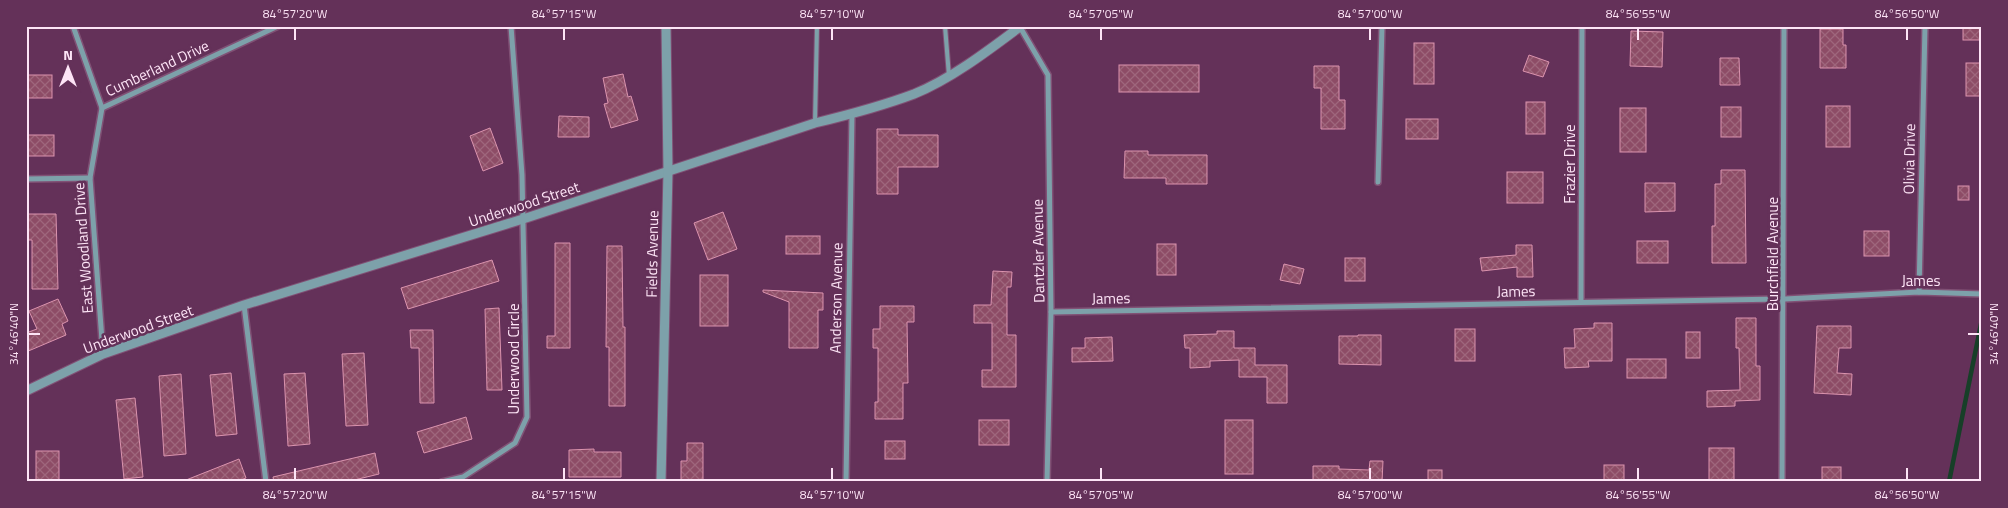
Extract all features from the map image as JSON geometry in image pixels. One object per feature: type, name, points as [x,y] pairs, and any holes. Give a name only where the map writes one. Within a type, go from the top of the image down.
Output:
[{"type":"street","name":"East Woodland Drive","points":[[73,26],[102,108],[90,178],[103,354]]},
{"type":"street","points":[[263,33],[264,26]]},
{"type":"street","name":"Cumberland Drive","points":[[102,108],[278,26]]},
{"type":"street","name":"Underwood Circle","points":[[442,482],[463,477],[515,443],[528,417],[522,175],[511,26]]},
{"type":"street","name":"Fields Avenue","points":[[661,482],[668,171],[666,26]]},
{"type":"street","points":[[1378,182],[1382,26]]},
{"type":"street","name":"Frazier Drive","points":[[1581,302],[1582,26]]},
{"type":"street","name":"Burchfield Avenue","points":[[1782,482],[1785,299],[1784,26]]},
{"type":"street","name":"Olivia Drive","points":[[1919,292],[1924,26]]},
{"type":"street","name":"Underwood Street","points":[[26,392],[103,354],[244,305],[523,219],[815,123],[852,114],[915,93],[949,76],[1021,27]]},
{"type":"street","name":"Dantzler Avenue","points":[[1021,27],[1048,75],[1051,312],[1047,482]]},
{"type":"street","name":"Anderson Avenue","points":[[846,482],[852,114]]},
{"type":"street","points":[[26,179],[90,178]]},
{"type":"street","name":"James","points":[[1051,312],[1785,299],[1919,292],[1982,294]]},
{"type":"street","points":[[244,305],[266,482]]},
{"type":"lane","points":[[815,123],[817,26]]},
{"type":"lane","points":[[945,26],[949,76]]},
{"type":"building","points":[[1963,26],[1982,26],[1982,40],[1963,40]]},
{"type":"building","points":[[1820,29],[1843,29],[1843,45],[1846,45],[1846,68],[1820,68]]},
{"type":"building","points":[[1631,31],[1663,32],[1662,67],[1630,66]]},
{"type":"building","points":[[1414,43],[1434,43],[1434,84],[1414,84]]},
{"type":"building","points":[[1529,55],[1549,62],[1543,77],[1523,71]]},
{"type":"building","points":[[1720,58],[1739,58],[1740,85],[1720,85]]},
{"type":"building","points":[[1966,63],[1982,63],[1982,96],[1966,96]]},
{"type":"building","points":[[1119,65],[1199,65],[1199,92],[1119,92]]},
{"type":"building","points":[[1314,66],[1339,66],[1339,100],[1345,100],[1345,129],[1321,129],[1321,88],[1314,88]]},
{"type":"building","points":[[623,74],[628,97],[631,96],[638,120],[611,128],[604,104],[608,103],[603,78]]},
{"type":"building","points":[[26,75],[52,75],[52,98],[26,98]]},
{"type":"building","points":[[1526,102],[1545,102],[1545,134],[1526,134]]},
{"type":"building","points":[[1826,106],[1850,106],[1850,147],[1826,147]]},
{"type":"building","points":[[1721,107],[1741,107],[1741,137],[1721,137]]},
{"type":"building","points":[[1620,108],[1646,108],[1646,152],[1620,152]]},
{"type":"building","points":[[559,116],[589,117],[589,137],[558,137]]},
{"type":"building","points":[[1406,119],[1438,119],[1438,139],[1406,139]]},
{"type":"building","points":[[490,128],[503,163],[483,171],[470,136]]},
{"type":"building","points":[[877,129],[898,129],[898,135],[938,135],[938,167],[898,167],[898,194],[877,194]]},
{"type":"building","points":[[26,135],[54,135],[54,156],[26,156]]},
{"type":"building","points":[[1125,151],[1148,151],[1148,155],[1207,155],[1207,184],[1166,184],[1166,178],[1124,178]]},
{"type":"building","points":[[1721,170],[1745,170],[1746,263],[1712,263],[1712,226],[1715,226],[1715,184],[1721,184]]},
{"type":"building","points":[[1507,172],[1543,172],[1543,203],[1507,203]]},
{"type":"building","points":[[1645,183],[1675,183],[1675,211],[1645,212]]},
{"type":"building","points":[[1958,186],[1969,186],[1969,200],[1958,200]]},
{"type":"building","points":[[723,212],[737,249],[708,260],[694,223]]},
{"type":"building","points":[[28,214],[56,214],[58,289],[32,289],[32,240],[28,240]]},
{"type":"building","points":[[1864,231],[1889,231],[1889,256],[1864,256]]},
{"type":"building","points":[[786,236],[820,236],[820,254],[786,254]]},
{"type":"building","points":[[1637,241],[1668,241],[1668,263],[1637,263]]},
{"type":"building","points":[[555,243],[570,243],[570,348],[547,348],[547,336],[555,336]]},
{"type":"building","points":[[1157,244],[1176,244],[1176,275],[1157,275]]},
{"type":"building","points":[[1516,245],[1532,245],[1533,277],[1517,277],[1517,267],[1482,271],[1480,258],[1516,255]]},
{"type":"building","points":[[607,246],[622,246],[625,406],[609,406],[609,347],[606,347]]},
{"type":"building","points":[[1345,258],[1365,258],[1365,281],[1345,281]]},
{"type":"building","points":[[492,260],[499,281],[408,309],[401,288]]},
{"type":"building","points":[[1284,264],[1304,269],[1300,284],[1280,280]]},
{"type":"building","points":[[993,271],[1012,272],[1011,287],[1007,287],[1007,335],[1016,335],[1016,387],[982,387],[982,370],[992,370],[992,323],[974,323],[974,305],[991,305]]},
{"type":"building","points":[[700,275],[728,275],[728,326],[700,326]]},
{"type":"building","points":[[763,290],[823,293],[823,310],[818,310],[818,348],[789,348],[789,302],[763,292]]},
{"type":"building","points":[[58,299],[68,321],[62,324],[66,335],[26,352],[26,333],[37,329],[29,311]]},
{"type":"building","points":[[880,306],[914,306],[914,322],[907,322],[908,383],[903,383],[903,419],[875,419],[875,402],[878,402],[878,348],[873,348],[873,329],[880,329]]},
{"type":"building","points":[[499,308],[502,390],[487,390],[485,309]]},
{"type":"building","points":[[1736,318],[1756,318],[1756,366],[1760,366],[1760,400],[1735,401],[1735,406],[1707,407],[1707,391],[1740,390],[1739,348],[1736,348]]},
{"type":"building","points":[[1594,323],[1612,323],[1612,361],[1588,361],[1589,367],[1565,368],[1564,348],[1575,348],[1574,329],[1594,328]]},
{"type":"building","points":[[1817,326],[1851,326],[1851,348],[1839,348],[1837,373],[1852,374],[1851,395],[1814,393]]},
{"type":"building","points":[[1455,329],[1475,329],[1475,361],[1455,361]]},
{"type":"building","points":[[410,330],[433,330],[434,403],[420,403],[419,348],[411,348]]},
{"type":"building","points":[[1217,331],[1234,331],[1234,348],[1255,348],[1255,365],[1287,365],[1287,403],[1267,403],[1267,377],[1239,377],[1239,360],[1210,361],[1210,367],[1190,368],[1190,348],[1185,348],[1184,335],[1217,334]]},
{"type":"building","points":[[1686,332],[1700,332],[1700,358],[1686,358]]},
{"type":"building","points":[[1381,335],[1381,365],[1339,364],[1339,336]]},
{"type":"building","points":[[1112,337],[1113,361],[1072,362],[1072,348],[1085,348],[1085,338]]},
{"type":"building","points":[[364,353],[368,425],[346,426],[342,354]]},
{"type":"building","points":[[1627,359],[1666,359],[1666,378],[1627,378]]},
{"type":"building","points":[[231,373],[237,434],[216,436],[210,375]]},
{"type":"building","points":[[305,373],[310,444],[288,446],[284,374]]},
{"type":"building","points":[[181,374],[186,454],[164,456],[159,376]]},
{"type":"building","points":[[135,398],[143,477],[124,479],[116,400]]},
{"type":"building","points":[[466,417],[472,439],[424,453],[417,432]]},
{"type":"building","points":[[979,420],[1009,420],[1009,445],[979,445]]},
{"type":"building","points":[[1225,420],[1253,420],[1253,474],[1225,474]]},
{"type":"building","points":[[885,441],[905,441],[905,459],[885,459]]},
{"type":"building","points":[[687,443],[703,443],[703,481],[681,481],[681,461],[687,461]]},
{"type":"building","points":[[1709,448],[1734,448],[1734,480],[1709,480]]},
{"type":"building","points":[[594,449],[594,452],[621,452],[621,477],[569,477],[569,450]]},
{"type":"building","points":[[36,451],[59,451],[59,482],[36,482]]},
{"type":"building","points":[[375,453],[379,474],[346,482],[274,482],[273,477]]},
{"type":"building","points":[[239,459],[246,478],[235,482],[181,482]]},
{"type":"building","points":[[1370,461],[1383,461],[1382,482],[1313,482],[1313,466],[1339,466],[1339,469],[1369,470]]},
{"type":"building","points":[[1604,465],[1624,465],[1624,482],[1604,482]]},
{"type":"building","points":[[1822,467],[1841,467],[1841,482],[1822,482]]},
{"type":"building","points":[[1428,470],[1442,470],[1442,482],[1428,482]]},
{"type":"waterway","points":[[1949,482],[1982,319]]}]
